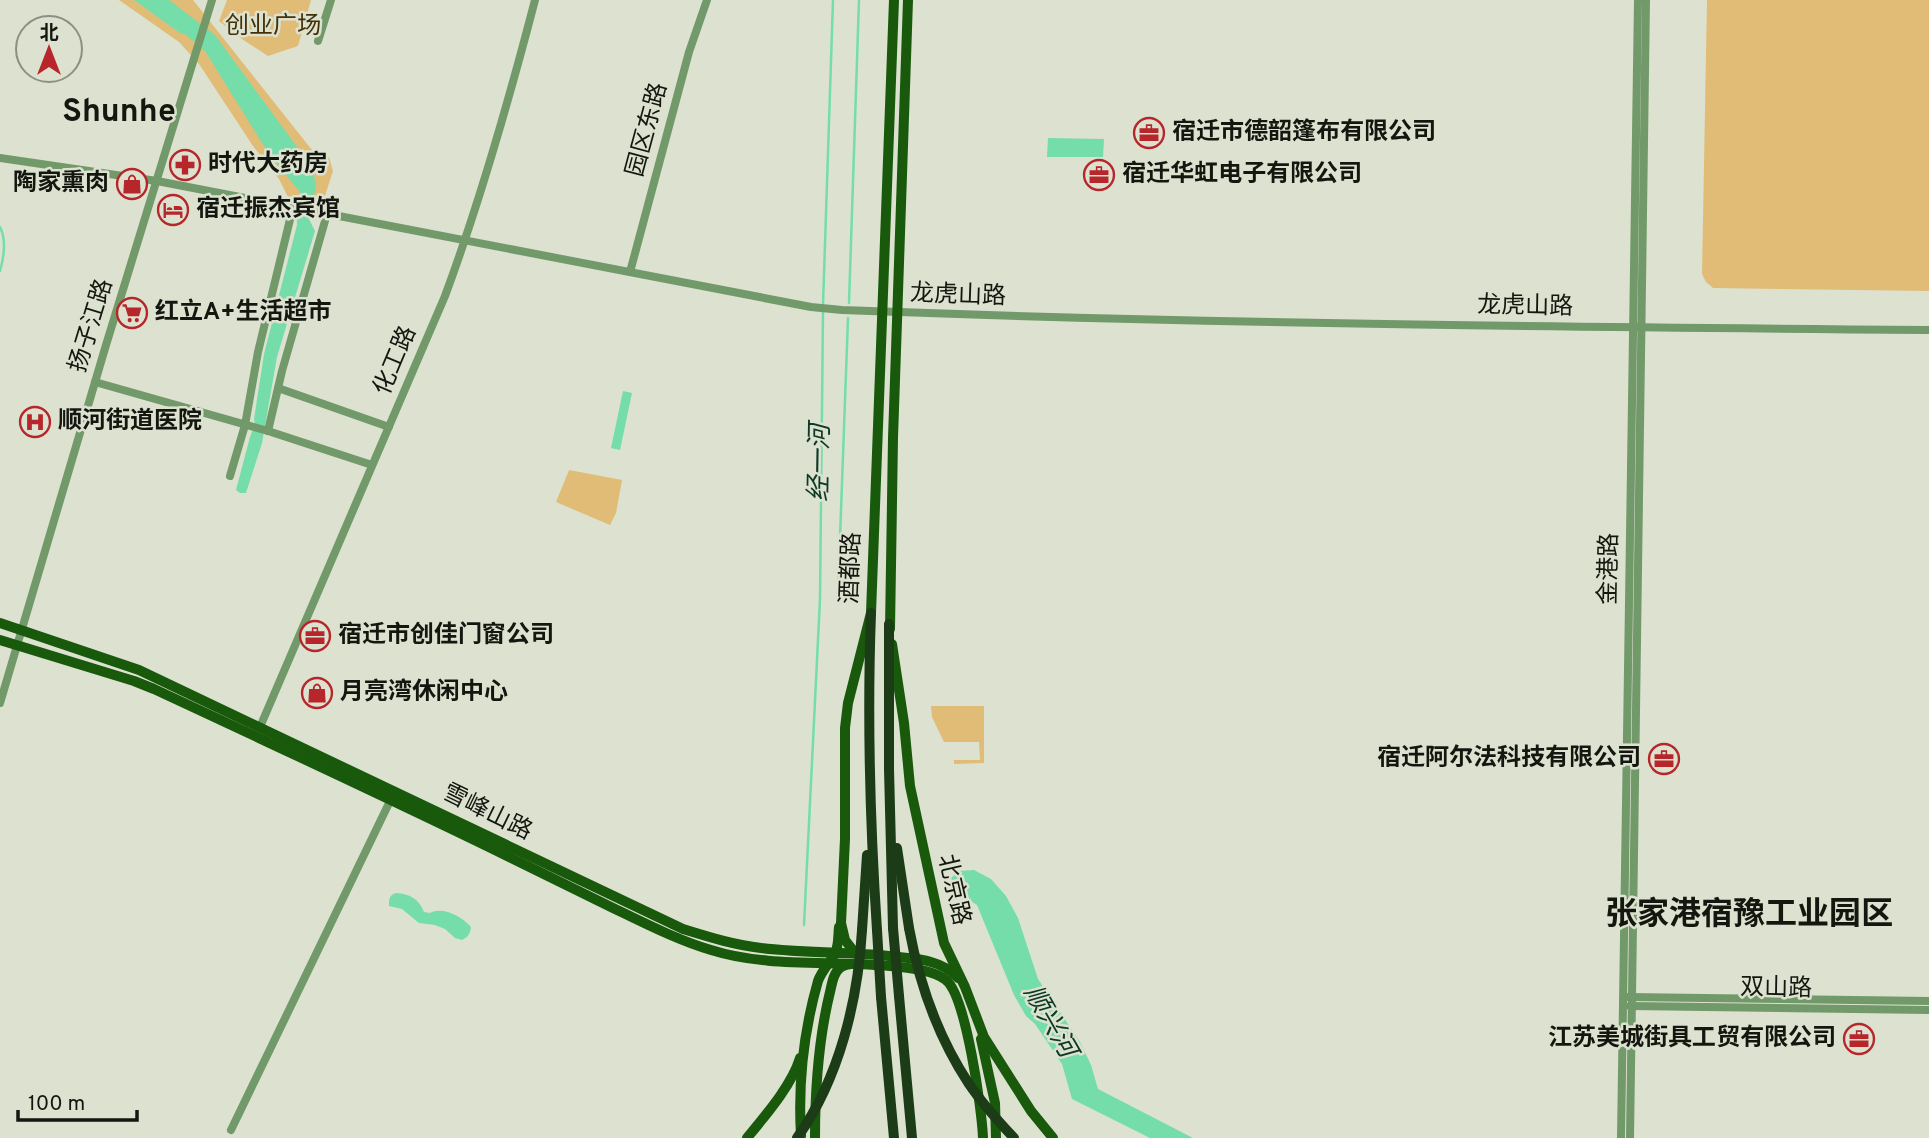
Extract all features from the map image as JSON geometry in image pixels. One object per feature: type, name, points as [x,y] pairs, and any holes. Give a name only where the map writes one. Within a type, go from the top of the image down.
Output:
[{"type":"highway","name":"酒都路","points":[[872,613],[869,664],[870,786],[881,997],[894,1138]]},
{"type":"highway","name":"酒都路","points":[[889,624],[893,928],[912,1138]]},
{"type":"highway","points":[[800,1138],[831,1074],[854,1000],[860,960],[870,786]]},
{"type":"highway","points":[[890,800],[909,928],[921,979],[942,1035],[970,1085],[1014,1138]]},
{"type":"main road","name":"酒都路","points":[[872,613],[894,0]]},
{"type":"main road","name":"酒都路","points":[[889,624],[908,0]]},
{"type":"main road","points":[[747,1138],[787,1085],[797,1066],[818,981],[835,953],[845,839],[845,728],[848,703],[872,613]]},
{"type":"main road","name":"雪峰山路","points":[[0,623],[139,670],[683,929],[735,944],[814,958]]},
{"type":"main road","name":"北京路","points":[[889,624],[904,723],[910,786],[944,943],[984,1037],[1031,1111],[1052,1138]]},
{"type":"main road","name":"雪峰山路","points":[[0,639],[154,689],[701,947],[739,957],[814,958],[835,953],[853,958],[918,959],[946,967]]},
{"type":"main road","points":[[840,909],[835,935],[814,958],[828,962],[853,958],[910,968],[943,978],[950,985],[956,997],[974,1064],[983,1138]]},
{"type":"main road","points":[[840,909],[842,933],[853,958]]},
{"type":"main road","points":[[944,943],[946,967],[965,987]]},
{"type":"main road","points":[[815,1138],[815,1091],[825,1012],[834,976],[853,958]]},
{"type":"main road","points":[[932,974],[946,967]]},
{"type":"main road","points":[[975,1013],[995,1103],[996,1138]]},
{"type":"main road","points":[[800,1138],[807,1034]]},
{"type":"street","name":"扬子江路","points":[[0,703],[212,0]]},
{"type":"street","points":[[318,41],[331,0]]},
{"type":"street","name":"化工路","points":[[260,727],[445,296],[492,157],[535,0]]},
{"type":"street","name":"园区东路","points":[[631,272],[689,52],[707,0]]},
{"type":"street","name":"金港路","points":[[1638,0],[1638,328]]},
{"type":"street","name":"金港路","points":[[1630,1138],[1628,1001],[1638,328],[1646,0]]},
{"type":"street","name":"龙虎山路","points":[[0,158],[157,181],[811,307],[842,310],[1134,320],[1929,330]]},
{"type":"street","points":[[230,476],[245,425],[258,352],[293,207]]},
{"type":"street","points":[[268,430],[327,214]]},
{"type":"street","points":[[95,382],[268,430],[372,465]]},
{"type":"street","points":[[278,388],[388,427]]},
{"type":"street","points":[[231,1130],[391,799]]},
{"type":"street","name":"金港路","points":[[1621,1138],[1628,1001]]},
{"type":"street","name":"双山路","points":[[1628,1001],[1929,1001]]},
{"type":"street","name":"双山路","points":[[1628,1001],[1929,1010]]},
{"type":"green space","points":[[119,0],[193,0],[312,150],[329,157],[333,171],[321,208],[294,203],[288,197],[279,179],[253,146],[199,64],[179,42]]},
{"type":"green space","name":"创业广场","points":[[227,0],[311,0],[298,46],[268,56],[219,21]]},
{"type":"green space","points":[[1707,0],[1929,0],[1929,291],[1713,288],[1706,282],[1702,274]]},
{"type":"green space","points":[[569,470],[622,480],[616,513],[610,525],[556,502]]},
{"type":"green space","points":[[931,706],[984,706],[984,763],[954,764],[954,760],[980,760],[979,742],[944,742],[932,717]]},
{"type":"water","points":[[134,0],[169,0],[215,35],[303,155],[315,180],[315,192],[306,202],[306,213],[315,231],[277,357],[262,443],[246,493],[236,490],[255,424],[264,354],[297,225],[300,192],[269,154],[205,51],[185,34]]},
{"type":"water","points":[[1048,138],[1104,139],[1103,157],[1047,157]]},
{"type":"water","points":[[623,391],[632,393],[620,450],[611,448]]},
{"type":"water","name":"顺兴河","points":[[974,870],[991,879],[1006,896],[1018,918],[1038,979],[1080,1042],[1098,1089],[1193,1138],[1150,1138],[1072,1099],[1062,1064],[1035,1024],[1026,1016],[1014,995],[977,905],[957,892],[951,878],[959,871]]},
{"type":"water","points":[[396,893],[413,898],[424,912],[446,911],[457,916],[471,927],[469,933],[462,940],[435,925],[419,923],[402,909],[389,906],[390,898]]},
{"type":"waterway","name":"经一河","points":[[823,305],[833,0]]},
{"type":"waterway","name":"经一河","points":[[849,303],[859,0]]},
{"type":"waterway","points":[[0,227],[4,243],[0,271]]},
{"type":"waterway","name":"经一河","points":[[804,925],[820,599],[823,311]]},
{"type":"waterway","name":"经一河","points":[[838,593],[848,318]]},
{"type":"place","name":"宿迁市德韶篷布有限公司","points":[[1149,133]]},
{"type":"place","name":"时代大药房","points":[[185,165]]},
{"type":"place","name":"宿迁华虹电子有限公司","points":[[1099,175]]},
{"type":"place","name":"陶家熏肉","points":[[132,184]]},
{"type":"place","name":"宿迁振杰宾馆","points":[[173,210]]},
{"type":"place","name":"红立A+生活超市","points":[[132,313]]},
{"type":"place","name":"顺河街道医院","points":[[35,422]]},
{"type":"place","name":"宿迁市创佳门窗公司","points":[[315,636]]},
{"type":"place","name":"月亮湾休闲中心","points":[[317,693]]},
{"type":"place","name":"宿迁阿尔法科技有限公司","points":[[1664,759]]},
{"type":"place","name":"江苏美城街具工贸有限公司","points":[[1859,1039]]},
{"type":"district","name":"Shunhe","points":[[119,113]]},
{"type":"district","name":"张家港宿豫工业园区","points":[[1749,916]]}]
